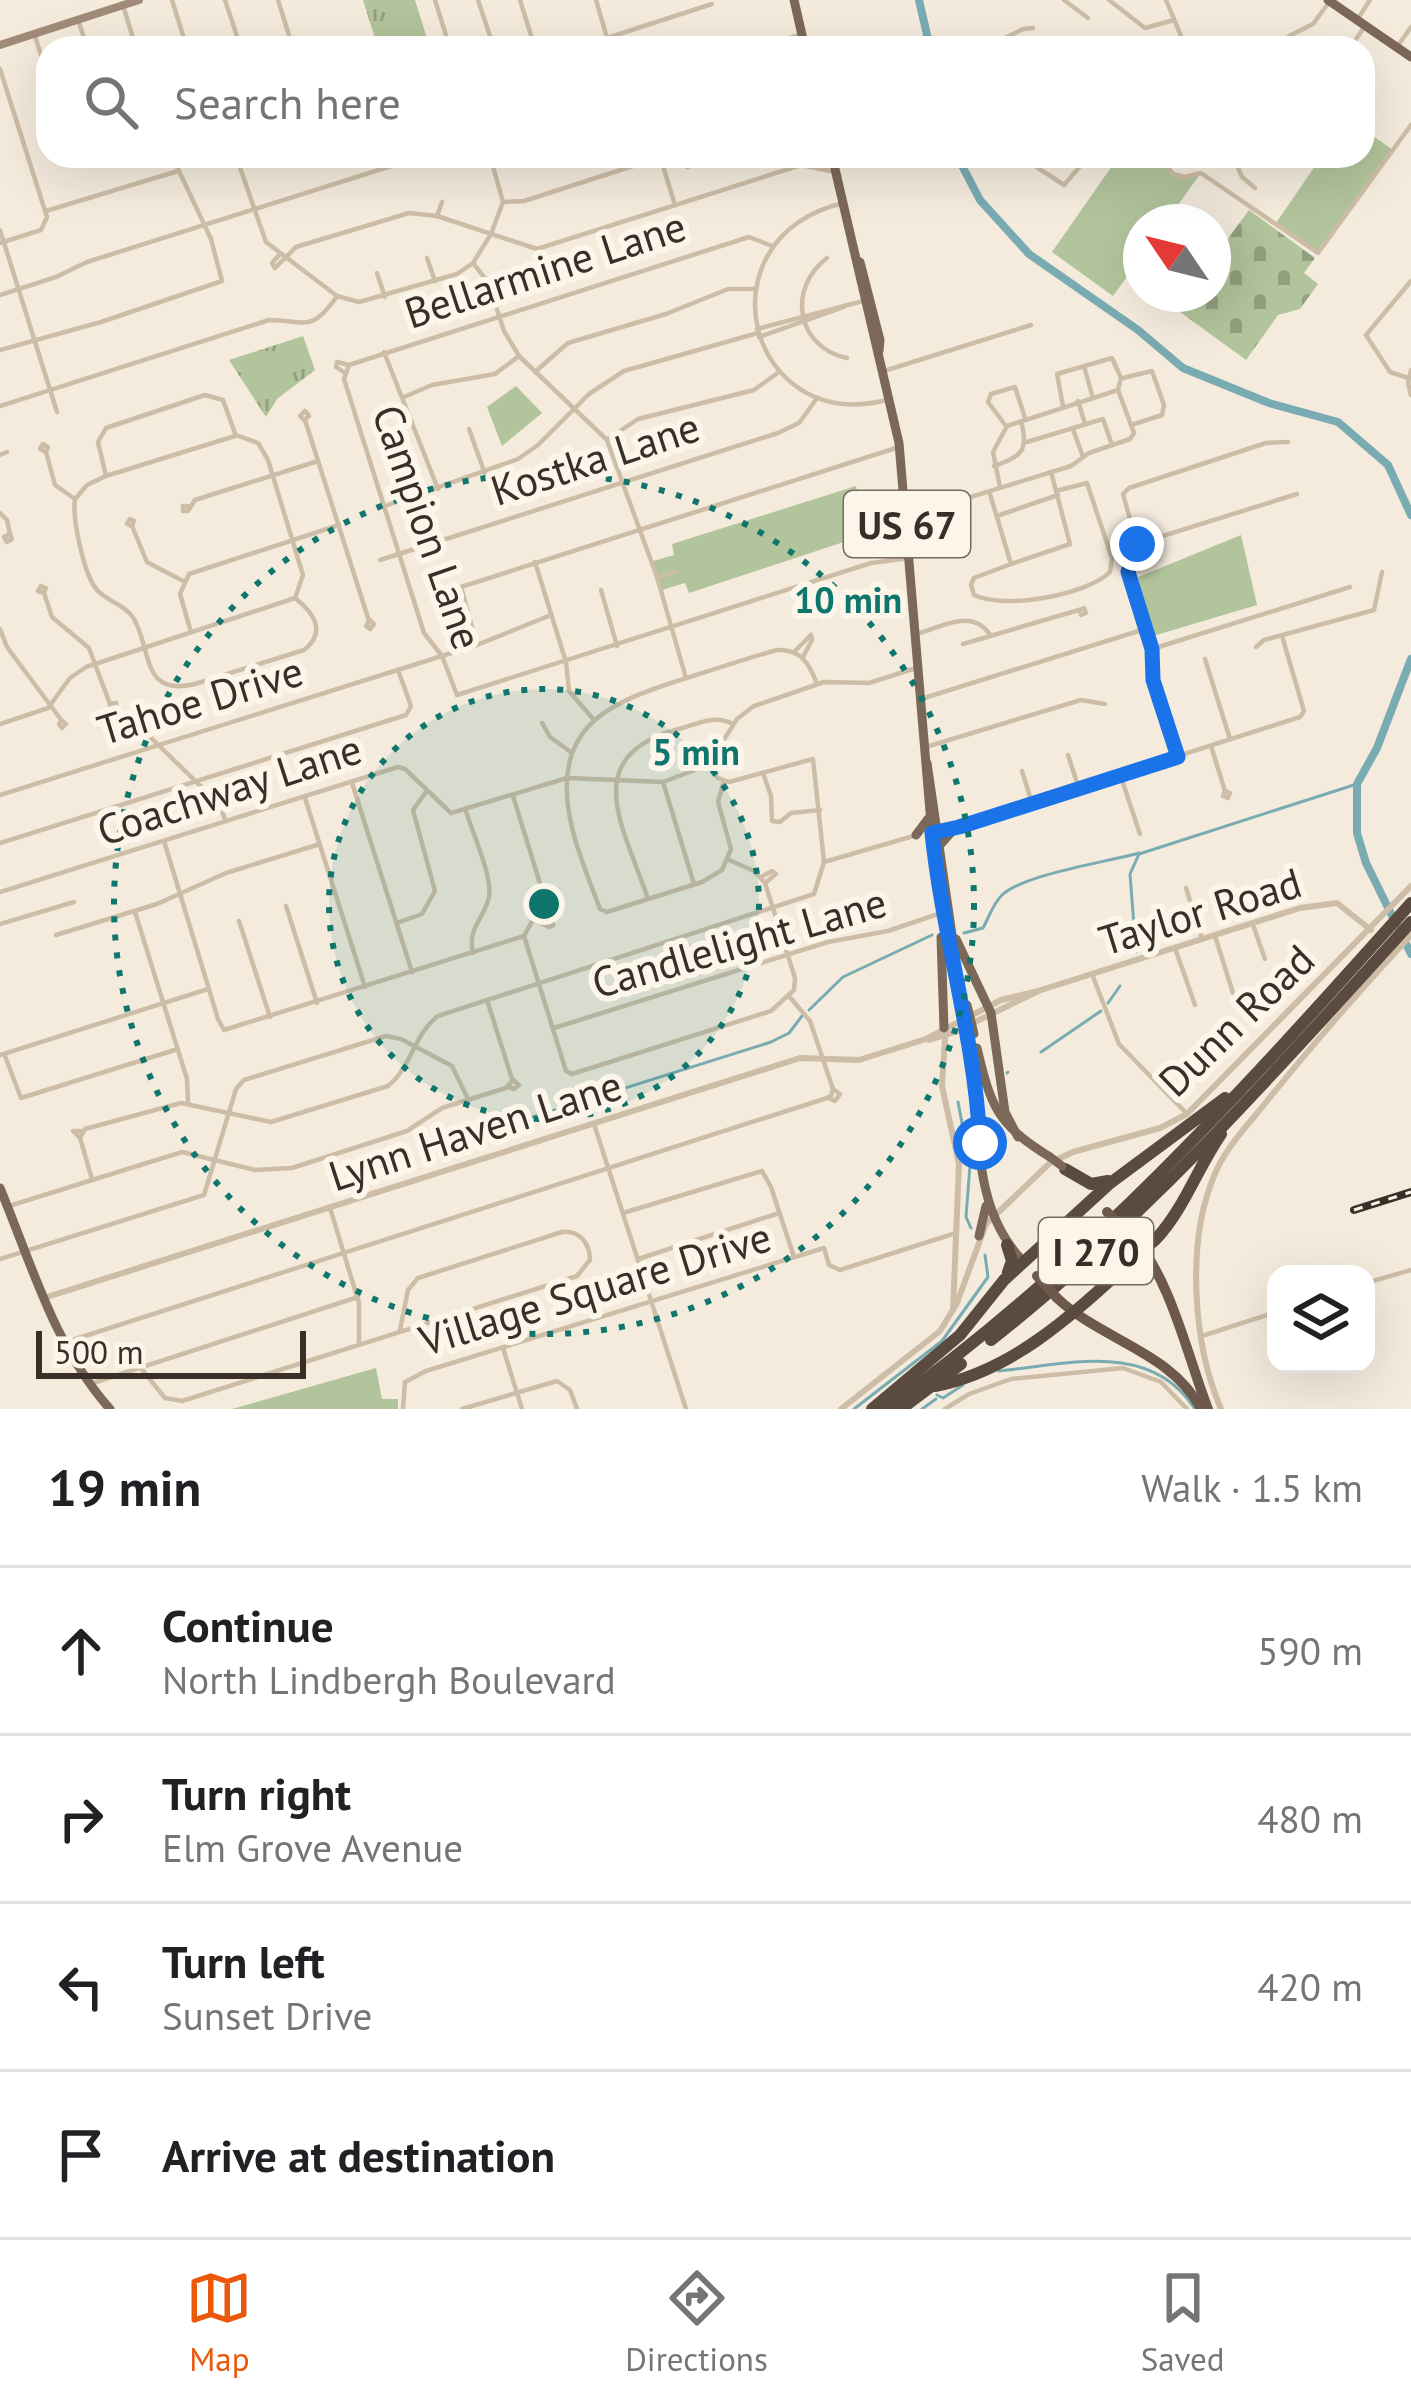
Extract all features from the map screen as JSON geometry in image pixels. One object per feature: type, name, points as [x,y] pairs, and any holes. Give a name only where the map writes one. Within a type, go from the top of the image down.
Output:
[{"type":"highway","name":"I 270","points":[[901,1409],[1098,1249],[1395,946],[1406,904]]},
{"type":"highway","name":"I 270","points":[[885,1409],[974,1343],[1089,1244],[1401,926]]},
{"type":"highway","points":[[1064,1167],[1084,1182],[1097,1184],[1192,1124],[1263,1066]]},
{"type":"highway","points":[[932,1387],[957,1382],[1024,1352],[1077,1315],[1173,1219],[1197,1170],[1246,1099]]},
{"type":"highway","points":[[872,1409],[961,1335],[1014,1270],[1129,1167]]},
{"type":"highway","name":"US 67","points":[[1094,1198],[1144,1250],[1205,1409]]},
{"type":"highway","points":[[1004,1239],[1014,1270]]},
{"type":"highway","name":"US 67","points":[[1014,1270],[1037,1276],[1077,1315],[1164,1366],[1205,1409]]},
{"type":"main road","points":[[0,45],[139,0]]},
{"type":"main road","points":[[794,0],[802,34]]},
{"type":"main road","points":[[1329,1],[1411,58]]},
{"type":"main road","name":"US 67","points":[[834,168],[899,447],[930,814],[940,845],[968,1021],[987,1202],[1004,1239]]},
{"type":"main road","name":"US 67","points":[[927,761],[941,913],[993,1108],[1018,1137],[1064,1167],[1094,1198]]},
{"type":"main road","points":[[916,835],[930,814]]},
{"type":"main road","points":[[940,845],[954,829]]},
{"type":"main road","points":[[941,913],[945,1033]]},
{"type":"main road","points":[[950,925],[990,1010],[1005,1112],[1018,1137]]},
{"type":"main road","points":[[980,1143],[990,1124],[1018,1137]]},
{"type":"main road","points":[[0,1188],[63,1343],[110,1409]]},
{"type":"main road","points":[[979,1236],[987,1202]]},
{"type":"main road","points":[[979,1236],[990,1231],[1004,1239]]},
{"type":"street","points":[[172,0],[183,36]]},
{"type":"street","points":[[225,0],[237,36]]},
{"type":"street","points":[[278,0],[289,36]]},
{"type":"street","points":[[435,0],[446,36]]},
{"type":"street","points":[[478,0],[490,36]]},
{"type":"street","points":[[520,0],[532,36]]},
{"type":"street","points":[[596,0],[607,36]]},
{"type":"street","points":[[1064,0],[1088,18]]},
{"type":"street","points":[[1109,0],[1145,28],[1174,20]]},
{"type":"street","points":[[1166,0],[1181,36]]},
{"type":"street","points":[[1355,36],[1370,0]]},
{"type":"street","points":[[1289,36],[1313,24],[1329,1]]},
{"type":"street","points":[[614,36],[712,4]]},
{"type":"street","points":[[123,5],[132,36]]},
{"type":"street","points":[[78,19],[83,36]]},
{"type":"street","points":[[1396,47],[1411,27]]},
{"type":"street","points":[[1010,36],[1034,28]]},
{"type":"street","points":[[34,33],[36,39]]},
{"type":"street","points":[[796,36],[802,34]]},
{"type":"street","points":[[0,69],[46,211],[41,230],[2,242]]},
{"type":"street","points":[[1168,168],[1172,174],[1203,174],[1314,253],[1328,241],[1411,125]]},
{"type":"street","points":[[0,350],[222,281],[205,225],[177,168]]},
{"type":"street","points":[[239,168],[262,236],[337,296],[359,302],[435,281],[473,263],[503,202],[493,168]]},
{"type":"street","points":[[0,295],[87,262],[385,168]]},
{"type":"street","points":[[503,202],[524,201],[625,168]]},
{"type":"street","points":[[664,168],[675,204]]},
{"type":"street","points":[[283,256],[409,213],[437,216],[537,249],[791,168]]},
{"type":"street","points":[[816,168],[835,172]]},
{"type":"street","points":[[1041,168],[1064,185],[1078,168]]},
{"type":"street","points":[[1238,168],[1255,188]]},
{"type":"street","points":[[46,211],[178,171]]},
{"type":"street","points":[[437,216],[442,202]]},
{"type":"street","points":[[843,203],[816,210],[772,246],[754,289],[758,333],[779,372],[817,398],[847,406],[891,398]]},
{"type":"street","points":[[0,230],[57,412]]},
{"type":"street","name":"Bellarmine Lane","points":[[349,364],[748,237],[772,246]]},
{"type":"street","points":[[428,258],[435,281]]},
{"type":"street","points":[[827,258],[805,284],[803,320],[822,347],[848,358]]},
{"type":"street","points":[[473,263],[488,282],[519,356],[607,440],[657,578],[686,678]]},
{"type":"street","points":[[377,273],[385,297]]},
{"type":"street","points":[[1408,381],[1390,372],[1367,331],[1387,315],[1411,281]]},
{"type":"street","points":[[535,372],[568,344],[728,289],[754,289]]},
{"type":"street","points":[[0,406],[269,320],[292,325],[308,322],[337,296]]},
{"type":"street","points":[[385,506],[485,474],[538,445],[598,386],[624,371],[867,301]]},
{"type":"street","points":[[884,371],[1031,325]]},
{"type":"street","points":[[384,352],[438,489]]},
{"type":"street","points":[[404,397],[432,385],[495,374],[519,356]]},
{"type":"street","points":[[906,517],[1051,472],[1132,436],[1118,390],[1121,378],[1112,358],[1055,376],[1063,406]]},
{"type":"street","points":[[341,361],[349,364],[345,376],[336,364],[341,361]]},
{"type":"street","points":[[1084,366],[1092,397]]},
{"type":"street","points":[[1411,370],[1411,395]]},
{"type":"street","points":[[1121,378],[1152,371],[1164,408],[1162,415],[1131,424]]},
{"type":"street","points":[[607,440],[638,419],[754,390],[779,372]]},
{"type":"street","name":"Campion Lane","points":[[345,376],[424,633],[442,656],[456,697],[566,662]]},
{"type":"street","points":[[994,466],[1020,456],[1027,442],[1015,388],[991,394],[988,402],[1007,426]]},
{"type":"street","points":[[1000,488],[994,446],[1007,426],[1118,390]]},
{"type":"street","points":[[106,476],[98,442],[106,428],[205,394],[223,400],[236,436]]},
{"type":"street","name":"Kostka Lane","points":[[380,560],[778,433],[799,423],[817,398]]},
{"type":"street","points":[[1078,401],[1085,424]]},
{"type":"street","points":[[1027,442],[1103,419],[1112,445]]},
{"type":"street","points":[[305,420],[369,621]]},
{"type":"street","points":[[469,429],[485,474]]},
{"type":"street","points":[[1073,429],[1083,458]]},
{"type":"street","points":[[236,436],[258,443],[303,575],[296,598],[315,619],[314,640],[300,652],[178,687],[158,679],[130,613],[100,593],[92,581],[74,520],[75,500],[87,485],[106,476],[236,436]]},
{"type":"street","points":[[1178,757],[1153,680],[1152,649],[1128,572],[1137,544],[1124,491],[1267,443],[1288,442]]},
{"type":"street","points":[[478,645],[459,586],[899,447]]},
{"type":"street","points":[[46,452],[56,484],[75,500]]},
{"type":"street","points":[[188,506],[318,461]]},
{"type":"street","points":[[997,515],[1057,493],[1087,483],[1112,557],[1110,572],[1099,581],[1018,604],[974,595],[970,585],[974,578],[1071,543],[1057,493],[1051,472]]},
{"type":"street","points":[[989,491],[1011,564]]},
{"type":"street","points":[[1137,544],[1297,494]]},
{"type":"street","points":[[0,513],[10,534]]},
{"type":"street","points":[[191,632],[180,598],[183,581],[194,572],[339,525]]},
{"type":"street","points":[[132,526],[147,562],[183,581]]},
{"type":"street","points":[[566,662],[871,563],[909,559]]},
{"type":"street","points":[[535,562],[566,662],[571,697],[594,720]]},
{"type":"street","points":[[657,578],[676,572]]},
{"type":"street","points":[[1256,647],[1264,640],[1374,610],[1382,572]]},
{"type":"street","points":[[1152,649],[1350,587]]},
{"type":"street","points":[[601,590],[617,646]]},
{"type":"street","points":[[44,593],[52,617],[86,644],[110,704]]},
{"type":"street","points":[[0,724],[43,711],[75,674],[95,664],[296,598]]},
{"type":"street","points":[[962,644],[1078,610]]},
{"type":"street","name":"Tahoe Drive","points":[[0,795],[478,645],[551,615]]},
{"type":"street","points":[[916,634],[968,619],[981,624],[991,636]]},
{"type":"street","points":[[0,629],[7,647],[62,721]]},
{"type":"street","points":[[921,699],[1145,629]]},
{"type":"street","points":[[794,652],[811,635],[803,657]]},
{"type":"street","points":[[824,862],[954,829],[1304,715],[1282,636]]},
{"type":"street","points":[[724,782],[718,802],[730,842],[728,860],[716,875],[602,910],[568,808],[572,753],[594,720],[624,699],[776,650],[803,657],[817,684]]},
{"type":"street","points":[[1205,659],[1231,740]]},
{"type":"street","points":[[473,952],[471,934],[490,892],[466,811],[567,778],[663,782],[708,765],[747,710],[817,684],[836,680],[868,683],[919,668]]},
{"type":"street","points":[[0,843],[406,715],[410,706],[398,670]]},
{"type":"street","points":[[926,748],[1081,700],[1106,704]]},
{"type":"street","points":[[648,898],[618,808],[616,781],[622,761],[637,744],[712,719],[733,724]]},
{"type":"street","points":[[542,723],[550,737],[572,753]]},
{"type":"street","points":[[143,730],[218,803],[226,821]]},
{"type":"street","points":[[1211,746],[1225,791]]},
{"type":"street","points":[[1069,755],[1079,788]]},
{"type":"street","points":[[92,1179],[81,1135],[160,1106],[188,1103],[271,1122],[388,1086],[397,1079],[426,1025],[438,1016],[814,895],[824,862],[813,759],[724,782]]},
{"type":"street","points":[[708,765],[724,782]]},
{"type":"street","name":"Coachway Lane","points":[[0,892],[402,767],[446,812],[466,811]]},
{"type":"street","points":[[1022,771],[1032,803]]},
{"type":"street","points":[[763,772],[772,821],[780,823],[791,813],[820,810]]},
{"type":"street","points":[[1120,776],[1140,834]]},
{"type":"street","points":[[351,782],[412,973]]},
{"type":"street","points":[[663,782],[694,884]]},
{"type":"street","points":[[397,923],[422,914],[435,891],[413,810],[426,792]]},
{"type":"street","points":[[164,842],[224,1030],[524,936],[543,893],[512,795]]},
{"type":"street","points":[[305,797],[365,987]]},
{"type":"street","points":[[56,935],[320,844]]},
{"type":"street","points":[[524,936],[569,1072],[772,1011],[796,982],[763,880],[728,860]]},
{"type":"street","points":[[1406,904],[1411,886]]},
{"type":"street","points":[[1186,888],[1202,939]]},
{"type":"street","points":[[0,924],[74,902]]},
{"type":"street","name":"Taylor Road","points":[[968,1021],[1018,994],[1300,908],[1337,903],[1371,930]]},
{"type":"street","points":[[286,906],[317,1003]]},
{"type":"street","points":[[134,911],[187,1079],[188,1103]]},
{"type":"street","points":[[534,920],[549,928],[553,925],[552,919],[538,912]]},
{"type":"street","name":"Candlelight Lane","points":[[554,1028],[828,942],[887,931],[941,913]]},
{"type":"street","points":[[239,921],[270,1018]]},
{"type":"street","points":[[1252,923],[1265,959]]},
{"type":"street","name":"Dunn Road","points":[[841,1409],[928,1342],[953,1311],[979,1236],[992,1217],[1060,1157],[1187,1114],[1371,930],[1401,926]]},
{"type":"street","points":[[1214,935],[1233,993]]},
{"type":"street","points":[[1221,1409],[1205,1368],[1200,1337],[1200,1239],[1219,1164],[1395,946]]},
{"type":"street","points":[[1174,947],[1195,1005]]},
{"type":"street","points":[[1092,974],[1119,1043],[1187,1114]]},
{"type":"street","points":[[178,1049],[18,1097],[2,1054],[208,989]]},
{"type":"street","points":[[63,1343],[828,1098],[833,1089],[810,1021],[789,996]]},
{"type":"street","points":[[5,1205],[178,1153],[255,1170],[292,1168],[407,1131],[437,1110],[510,1083],[487,1000]]},
{"type":"street","name":"Lynn Haven Lane","points":[[44,1298],[800,1058],[852,1062],[926,1040],[968,1021]]},
{"type":"street","points":[[945,1033],[942,1086],[959,1164],[953,1311]]},
{"type":"street","points":[[0,1259],[200,1197],[208,1189],[236,1088],[244,1079],[381,1037],[396,1037],[452,1066],[468,1099]]},
{"type":"street","points":[[1176,1121],[1180,1106]]},
{"type":"street","points":[[594,1124],[686,1409]]},
{"type":"street","points":[[623,1213],[761,1171],[769,1180],[794,1257]]},
{"type":"street","points":[[330,1208],[358,1297],[359,1344]]},
{"type":"street","points":[[638,1259],[779,1213]]},
{"type":"street","points":[[140,1367],[165,1398],[176,1402],[577,1276],[590,1260],[584,1241],[562,1232],[418,1278],[407,1290],[400,1330]]},
{"type":"street","name":"Village Square Drive","points":[[403,1409],[407,1379],[503,1348],[824,1248],[830,1265],[840,1270],[956,1232]]},
{"type":"street","points":[[1375,1280],[1411,1270]]},
{"type":"street","points":[[951,1283],[965,1281]]},
{"type":"street","points":[[951,1283],[959,1297]]},
{"type":"street","points":[[89,1385],[358,1297]]},
{"type":"street","points":[[1200,1337],[1267,1315]]},
{"type":"street","points":[[503,1348],[522,1409]]},
{"type":"street","points":[[945,1409],[969,1394],[1011,1379],[1123,1368],[1161,1382],[1187,1409]]},
{"type":"street","points":[[461,1409],[557,1381],[570,1390],[577,1409]]},
{"type":"street","points":[[403,1409],[412,1409]]},
{"type":"green space","points":[[363,0],[415,0],[426,36],[374,36]]},
{"type":"green space","points":[[1375,137],[1393,150],[1319,253],[1276,223],[1314,168],[1375,168]]},
{"type":"green space","points":[[1111,168],[1167,168],[1184,177],[1200,174],[1179,204],[1123,204],[1123,282],[1113,296],[1052,252]]},
{"type":"green space","points":[[1249,210],[1315,258],[1304,273],[1318,284],[1300,309],[1278,315],[1246,360],[1180,312],[1231,312],[1231,234]]},
{"type":"green space","points":[[303,336],[315,370],[277,399],[266,417],[229,360]]},
{"type":"green space","points":[[516,386],[542,413],[502,446],[487,407]]},
{"type":"green space","points":[[856,486],[865,535],[689,593],[685,583],[662,590],[653,561],[674,555],[672,544]]},
{"type":"green space","points":[[1241,535],[1257,605],[1153,636],[1136,578]]},
{"type":"green space","points":[[376,1368],[382,1399],[398,1399],[398,1409],[232,1409]]},
{"type":"waterway","points":[[919,0],[927,36]]},
{"type":"waterway","points":[[963,168],[980,200],[1029,254],[1138,330],[1183,368],[1269,403],[1338,422],[1388,465],[1411,515]]},
{"type":"waterway","points":[[1411,659],[1377,748],[1357,784],[1357,833],[1366,863],[1411,954]]},
{"type":"waterway","points":[[1136,952],[1130,874],[1139,854],[1357,784]]},
{"type":"waterway","points":[[964,933],[983,928],[999,899],[1013,888],[1139,853]]},
{"type":"waterway","points":[[809,1010],[843,977],[932,935]]},
{"type":"waterway","points":[[1108,1003],[1120,986]]},
{"type":"waterway","points":[[1041,1052],[1101,1011]]},
{"type":"waterway","points":[[438,1147],[771,1042],[789,1033],[802,1016]]},
{"type":"waterway","points":[[958,1102],[970,1165],[966,1217],[971,1228]]},
{"type":"waterway","points":[[854,1409],[942,1341],[988,1277],[985,1255]]},
{"type":"waterway","points":[[999,1371],[1080,1362],[1132,1365],[1177,1387],[1195,1409]]},
{"type":"waterway","points":[[937,1395],[943,1398],[963,1385]]},
{"type":"waterway","points":[[922,1409],[936,1399]]},
{"type":"railway","points":[[1354,1210],[1411,1192]]},
{"type":"route","points":[[980,1143],[974,1060],[941,913],[932,833],[1178,757],[1153,680],[1152,649],[1128,572],[1137,544]]}]
